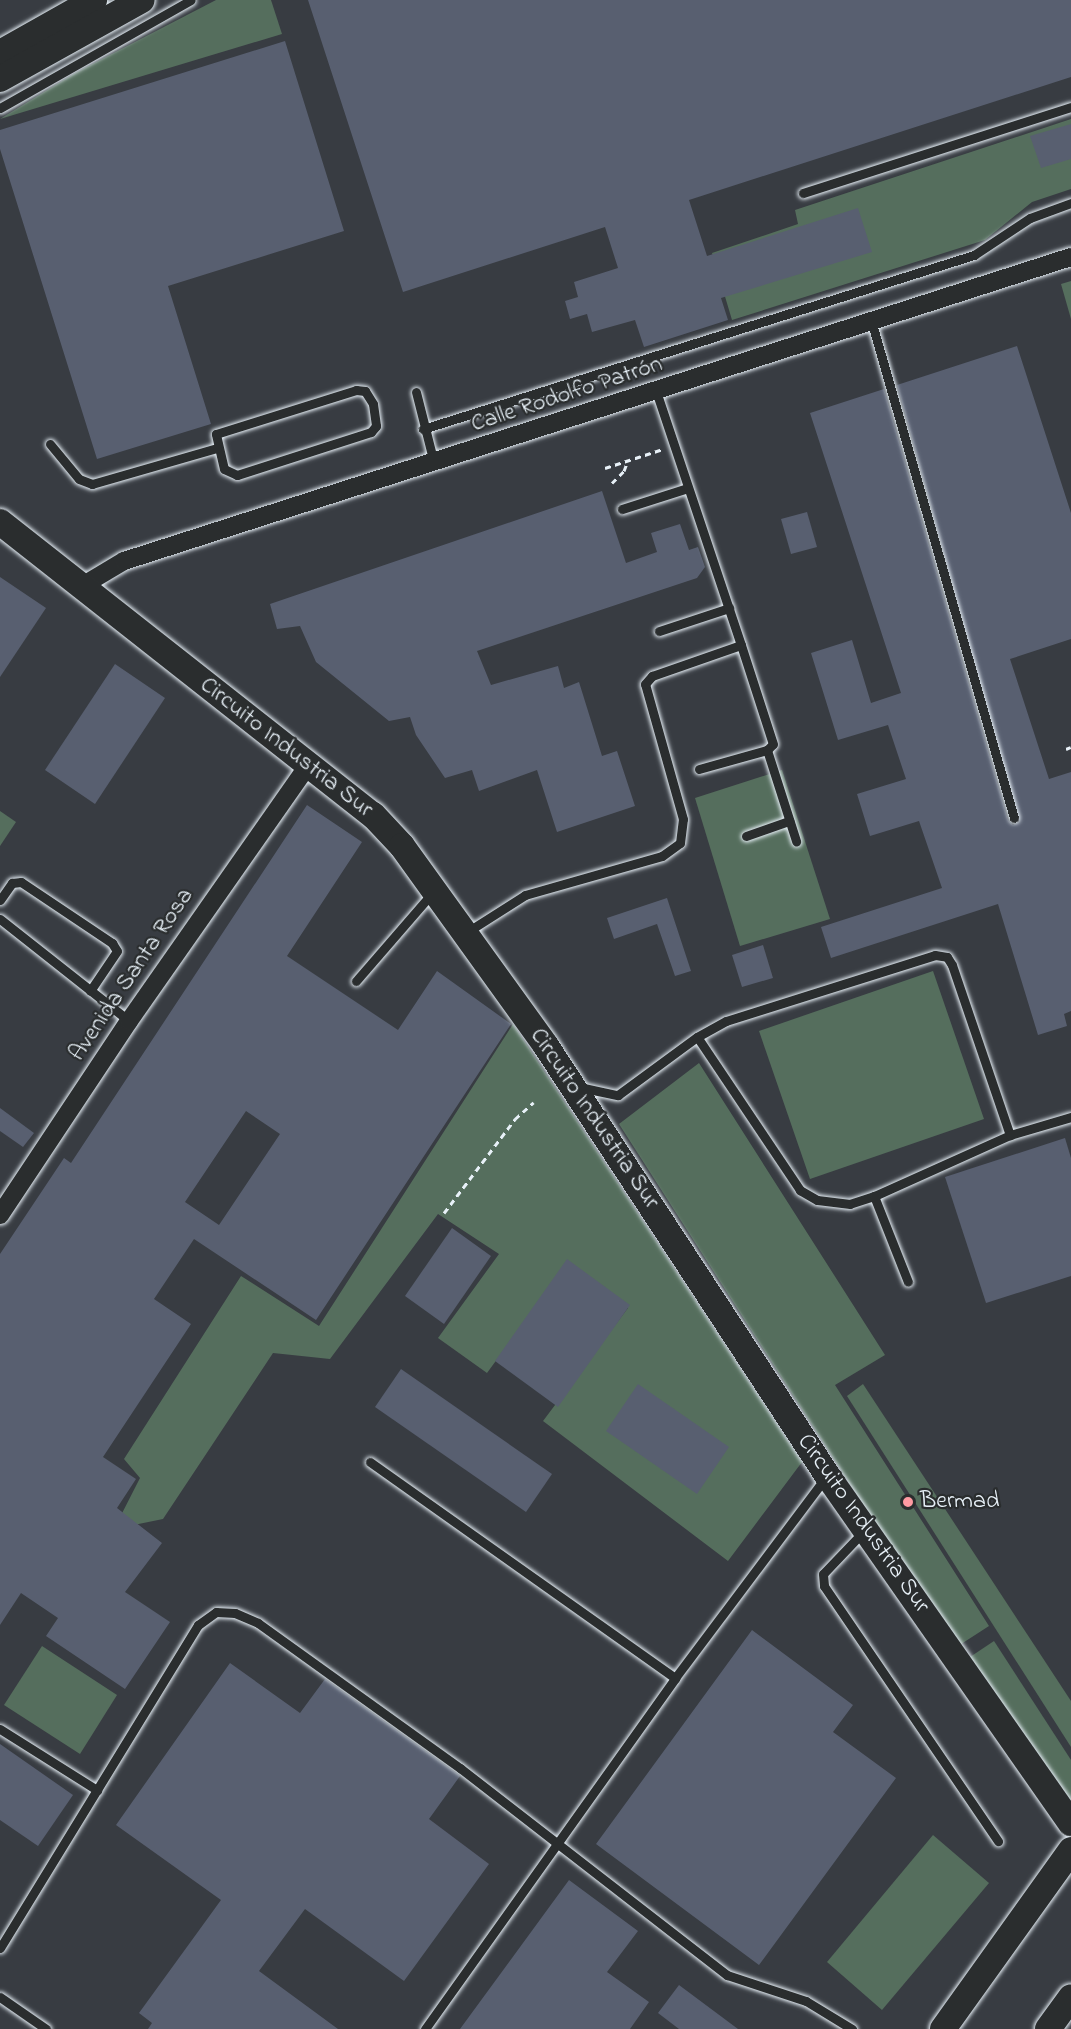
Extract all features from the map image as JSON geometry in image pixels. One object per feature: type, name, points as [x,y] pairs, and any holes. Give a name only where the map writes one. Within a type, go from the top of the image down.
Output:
[{"type":"main road","points":[[0,52],[94,0]]},
{"type":"main road","points":[[0,79],[142,0]]},
{"type":"main road","name":"Circuito Industria Sur","points":[[0,522],[372,815],[402,846],[572,1085],[827,1475],[1071,1823]]},
{"type":"main road","points":[[943,2029],[1071,1850]]},
{"type":"main road","points":[[1048,2029],[1071,1996]]},
{"type":"street","name":"Calle Rodolfo Patrón","points":[[82,586],[124,561],[1071,257]]},
{"type":"street","name":"Avenida Santa Rosa","points":[[0,1215],[129,1020],[308,765]]},
{"type":"lane","points":[[0,108],[191,0]]},
{"type":"lane","points":[[803,193],[1071,107]]},
{"type":"lane","points":[[423,429],[974,255],[1030,218],[1071,203]]},
{"type":"lane","points":[[871,320],[1014,818]]},
{"type":"lane","points":[[356,390],[365,390],[373,404],[376,420],[371,432],[237,475],[224,469],[217,448],[215,436],[219,432],[356,390]]},
{"type":"lane","points":[[656,391],[772,741],[767,750],[699,769]]},
{"type":"lane","points":[[416,392],[423,429],[434,463]]},
{"type":"lane","points":[[50,444],[79,479],[92,484],[217,448]]},
{"type":"lane","points":[[622,509],[688,488]]},
{"type":"lane","points":[[659,631],[729,609]]},
{"type":"lane","points":[[466,933],[525,895],[673,851],[680,843],[683,819],[645,684],[652,676],[741,645]]},
{"type":"lane","points":[[767,750],[796,841]]},
{"type":"lane","points":[[746,836],[789,820]]},
{"type":"lane","points":[[0,900],[12,883],[21,882],[112,943],[117,951],[90,991]]},
{"type":"lane","points":[[356,981],[434,890]]},
{"type":"lane","points":[[0,919],[129,1020]]},
{"type":"lane","points":[[572,1085],[618,1095],[697,1037],[748,1014],[935,955],[947,957],[1010,1135]]},
{"type":"lane","points":[[697,1037],[801,1190],[817,1200],[850,1204],[874,1196],[1010,1135],[1071,1117]]},
{"type":"lane","points":[[874,1196],[908,1282]]},
{"type":"lane","points":[[370,1462],[675,1678]]},
{"type":"lane","points":[[425,2029],[675,1678],[827,1475]]},
{"type":"lane","points":[[866,1530],[823,1574],[824,1586],[998,1840]]},
{"type":"lane","points":[[0,1948],[198,1625],[216,1612],[235,1613],[258,1623],[460,1768],[556,1846],[727,1976],[806,2001],[852,2029]]},
{"type":"lane","points":[[0,1729],[97,1790]]},
{"type":"lane","points":[[0,1997],[46,2029]]},
{"type":"path","points":[[605,468],[674,445]]},
{"type":"path","points":[[612,483],[624,471],[628,460]]},
{"type":"path","points":[[1065,749],[1071,747]]},
{"type":"path","points":[[444,1213],[514,1119],[534,1102]]},
{"type":"shaded area","points":[[0,0],[1071,0],[1071,2029],[0,2029]]},
{"type":"green space","points":[[216,0],[271,0],[282,34],[0,119],[75,73]]},
{"type":"green space","points":[[1071,119],[1071,189],[1032,202],[985,240],[732,320],[712,253],[798,224],[795,210]]},
{"type":"green space","points":[[1071,281],[1071,319],[1061,284]]},
{"type":"green space","points":[[782,770],[830,919],[740,946],[695,798]]},
{"type":"green space","points":[[0,811],[16,822],[0,846]]},
{"type":"green space","points":[[933,971],[984,1119],[810,1179],[759,1031]]},
{"type":"green space","points":[[513,1024],[802,1462],[728,1561],[543,1421],[628,1308],[568,1262],[487,1373],[438,1338],[499,1254],[438,1214],[330,1359],[273,1353],[163,1519],[114,1529],[140,1478],[124,1459],[241,1276],[319,1326]]},
{"type":"green space","points":[[699,1063],[885,1355],[835,1385],[989,1626],[955,1648],[619,1124]]},
{"type":"green space","points":[[863,1384],[1071,1701],[1071,1747],[847,1396]]},
{"type":"green space","points":[[994,1641],[1071,1760],[1071,1803],[970,1657]]},
{"type":"green space","points":[[42,1646],[117,1695],[80,1754],[4,1705]]},
{"type":"green space","points":[[933,1835],[989,1883],[882,2010],[827,1962]]},
{"type":"building","points":[[308,0],[1071,0],[1071,77],[689,200],[707,256],[858,208],[872,252],[721,298],[728,320],[644,347],[635,320],[592,332],[587,314],[570,319],[565,301],[578,297],[574,282],[618,268],[605,227],[403,292]]},
{"type":"building","points":[[285,41],[344,231],[168,286],[211,424],[97,459],[0,149],[0,130]]},
{"type":"building","points":[[1071,124],[1071,159],[1041,168],[1030,136]]},
{"type":"building","points":[[1017,346],[1071,513],[1071,639],[1010,659],[1049,779],[1071,772],[1071,1011],[1064,1014],[1067,1026],[1038,1035],[998,904],[831,958],[821,927],[942,888],[919,821],[870,836],[857,794],[906,779],[888,725],[838,740],[811,653],[852,640],[871,703],[901,693],[810,413],[884,389],[1008,820],[1013,825],[1019,822],[897,385]]},
{"type":"building","points":[[602,491],[626,563],[657,552],[651,533],[680,524],[689,550],[698,547],[705,567],[697,578],[477,651],[491,685],[558,666],[564,688],[579,682],[602,756],[617,751],[635,806],[557,832],[537,770],[479,791],[472,770],[445,778],[416,735],[410,717],[389,721],[316,662],[300,626],[277,629],[270,604]]},
{"type":"building","points":[[807,512],[817,547],[791,554],[781,519]]},
{"type":"building","points":[[0,577],[46,608],[0,677]]},
{"type":"building","points":[[115,664],[165,698],[95,804],[45,770]]},
{"type":"building","points":[[307,805],[362,842],[287,956],[398,1030],[437,971],[511,1024],[316,1320],[194,1239],[154,1299],[191,1324],[103,1457],[136,1479],[117,1508],[162,1543],[125,1592],[170,1622],[125,1689],[46,1636],[58,1618],[21,1593],[0,1625],[0,1254],[64,1158],[71,1163]],"holes":[[[246,1111],[280,1134],[219,1225],[185,1202]]]},
{"type":"building","points":[[667,898],[691,971],[675,976],[657,924],[614,939],[607,918]]},
{"type":"building","points":[[763,945],[773,978],[742,987],[732,955]]},
{"type":"building","points":[[0,1108],[34,1133],[23,1147],[0,1131]]},
{"type":"building","points":[[1065,1138],[1071,1158],[1071,1276],[986,1303],[945,1177]]},
{"type":"building","points":[[452,1228],[491,1256],[444,1324],[405,1296]]},
{"type":"building","points":[[567,1259],[630,1305],[558,1407],[495,1361]]},
{"type":"building","points":[[401,1369],[552,1474],[526,1512],[375,1407]]},
{"type":"building","points":[[638,1384],[729,1447],[697,1494],[606,1431]]},
{"type":"building","points":[[752,1630],[853,1705],[833,1732],[896,1778],[759,1965],[596,1844]]},
{"type":"building","points":[[230,1663],[300,1713],[325,1679],[460,1776],[429,1819],[489,1864],[404,1981],[305,1909],[259,1971],[338,2029],[148,2029],[152,2023],[139,2013],[221,1900],[116,1825]]},
{"type":"building","points":[[0,1744],[73,1795],[38,1846],[0,1820]]},
{"type":"building","points":[[569,1880],[638,1931],[607,1972],[649,2002],[630,2029],[460,2029]]},
{"type":"building","points":[[679,1985],[738,2029],[679,2029],[658,2013]]},
{"type":"place","name":"Bermad","points":[[908,1502]]}]
